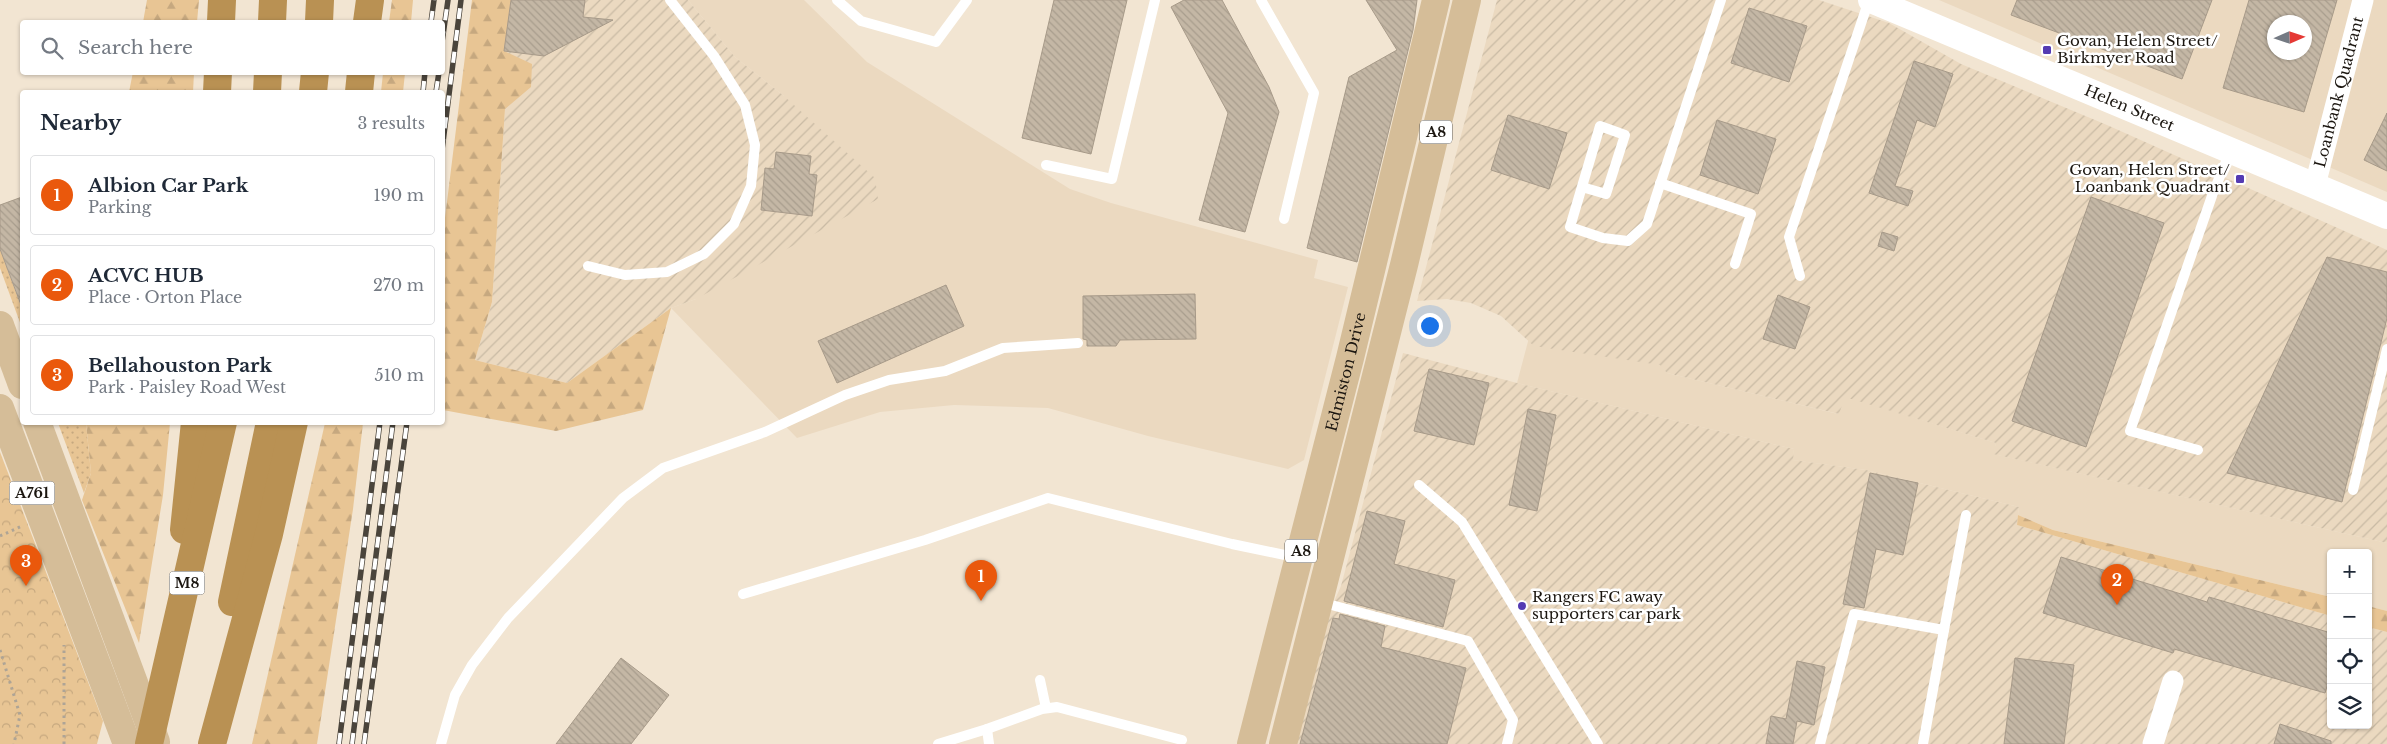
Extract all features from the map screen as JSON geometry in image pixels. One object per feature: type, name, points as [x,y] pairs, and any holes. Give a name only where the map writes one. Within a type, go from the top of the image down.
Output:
[{"type":"highway","points":[[221,20],[222,0]]},
{"type":"highway","points":[[272,20],[273,0]]},
{"type":"highway","points":[[319,20],[320,0]]},
{"type":"highway","points":[[367,20],[370,0]]},
{"type":"highway","points":[[217,90],[218,75]]},
{"type":"highway","points":[[267,90],[268,75]]},
{"type":"highway","points":[[313,90],[315,75]]},
{"type":"highway","points":[[358,90],[361,75]]},
{"type":"highway","points":[[171,651],[195,425]]},
{"type":"highway","name":"M8","points":[[150,744],[222,425]]},
{"type":"highway","points":[[200,744],[250,524],[269,425]]},
{"type":"highway","points":[[212,744],[269,534],[293,425]]},
{"type":"main road","name":"Edmiston Drive","points":[[1251,744],[1350,358],[1436,0]]},
{"type":"main road","name":"Edmiston Drive","points":[[1283,744],[1404,264],[1467,0]]},
{"type":"main road","points":[[0,325],[20,380]]},
{"type":"main road","name":"A761","points":[[0,408],[127,744]]},
{"type":"main road","name":"A761","points":[[38,425],[157,744]]},
{"type":"street","name":"Helen Street","points":[[1870,0],[2387,216]]},
{"type":"street","name":"Loanbank Quadrant","points":[[2315,185],[2363,0]]},
{"type":"street","points":[[2153,744],[2173,681]]},
{"type":"lane","points":[[588,266],[625,276],[667,272],[704,254],[734,224],[751,186],[755,145],[744,104],[714,56],[670,0]]},
{"type":"lane","points":[[837,0],[861,21],[936,42],[967,0]]},
{"type":"lane","points":[[1046,164],[1112,179],[1155,0]]},
{"type":"lane","points":[[1261,0],[1314,93],[1284,219]]},
{"type":"lane","points":[[1582,187],[1606,194],[1625,135],[1600,126],[1570,227],[1603,238],[1628,241],[1647,224],[1721,0]]},
{"type":"lane","points":[[1800,276],[1789,237],[1870,0]]},
{"type":"lane","points":[[2198,450],[2130,431],[2213,193],[2231,151]]},
{"type":"lane","points":[[1660,183],[1751,214],[1735,264]]},
{"type":"lane","points":[[441,744],[455,694],[472,665],[508,618],[623,498],[663,468],[765,432],[846,395],[889,380],[945,371],[1003,348],[1078,343]]},
{"type":"lane","points":[[2353,490],[2387,349]]},
{"type":"lane","points":[[1419,486],[1462,522],[1598,744]]},
{"type":"lane","points":[[743,594],[925,540],[1012,508],[1052,497],[1141,522],[1300,558]]},
{"type":"lane","points":[[1923,744],[1966,515]]},
{"type":"lane","points":[[1320,602],[1468,641],[1513,720],[1507,744]]},
{"type":"lane","points":[[1820,744],[1854,614],[1944,630]]},
{"type":"lane","points":[[1040,680],[1046,708]]},
{"type":"lane","points":[[938,744],[1046,708],[1057,707],[1182,740]]},
{"type":"lane","points":[[987,729],[989,744]]},
{"type":"path","points":[[64,637],[64,744]]},
{"type":"path","points":[[0,650],[20,715],[14,744]]},
{"type":"shaded area","points":[[511,0],[688,0],[735,57],[784,96],[875,178],[878,199],[696,299],[671,308],[567,383],[475,360],[492,302],[505,109],[504,51]]},
{"type":"shaded area","points":[[688,0],[804,0],[867,62],[1070,189],[1111,203],[1318,260],[1314,278],[1348,287],[1304,460],[1288,469],[1148,436],[1048,408],[954,405],[880,412],[797,438],[671,308],[696,299],[784,96],[735,57]]},
{"type":"shaded area","points":[[1497,0],[1819,0],[1889,23],[1961,64],[2107,125],[2387,250],[2387,543],[1993,454],[1996,443],[1845,397],[1839,414],[1667,373],[1660,365],[1534,346],[1501,316],[1471,303],[1447,299],[1417,301]]},
{"type":"shaded area","points":[[1939,0],[2387,0],[2387,192],[2178,102]]},
{"type":"shaded area","points":[[1530,334],[1661,365],[1667,373],[1838,414],[1844,396],[1996,443],[1994,454],[2387,543],[2387,611],[2372,607],[2372,549],[2327,549],[2327,596],[2053,530],[2018,515],[2019,507],[1866,470],[1792,460],[1794,449],[1517,383]]},
{"type":"shaded area","points":[[1403,353],[1517,383],[1794,449],[1793,460],[1866,470],[2019,507],[2017,525],[2327,615],[2327,729],[2372,729],[2372,628],[2387,632],[2387,744],[1295,744],[1319,635],[1341,586]]},
{"type":"green space","points":[[147,0],[199,0],[197,20],[143,20]]},
{"type":"green space","points":[[392,0],[413,0],[411,20],[389,20]]},
{"type":"green space","points":[[472,0],[511,0],[504,51],[532,64],[531,87],[505,109],[492,302],[475,360],[567,383],[671,308],[643,410],[556,431],[445,410],[445,218]]},
{"type":"green space","points":[[132,75],[194,75],[193,90],[129,90]]},
{"type":"green space","points":[[383,75],[405,75],[403,90],[381,90]]},
{"type":"green space","points":[[0,249],[20,304],[20,323],[0,268]]},
{"type":"green space","points":[[59,425],[86,425],[91,473],[84,493]]},
{"type":"green space","points":[[86,425],[170,425],[163,495],[139,643],[82,500],[91,473]]},
{"type":"green space","points":[[325,425],[363,425],[353,509],[317,744],[252,744]]},
{"type":"green space","points":[[0,452],[103,721],[97,744],[0,744]]},
{"type":"green space","points":[[2018,515],[2053,530],[2327,596],[2327,615],[2017,525]]},
{"type":"green space","points":[[2372,607],[2387,611],[2387,632],[2372,628]]},
{"type":"building","points":[[511,0],[585,0],[583,17],[613,20],[544,56],[504,51]]},
{"type":"building","points":[[1054,0],[1127,0],[1091,154],[1022,138]]},
{"type":"building","points":[[1184,0],[1222,0],[1269,87],[1279,112],[1245,232],[1199,220],[1228,113],[1171,7]]},
{"type":"building","points":[[1366,0],[1417,0],[1413,30],[1357,262],[1307,248],[1349,77],[1397,50]]},
{"type":"building","points":[[2017,0],[2212,0],[2182,79],[2011,15]]},
{"type":"building","points":[[2249,0],[2337,0],[2304,112],[2223,88]]},
{"type":"building","points":[[1749,8],[1807,26],[1789,82],[1731,63]]},
{"type":"building","points":[[1914,61],[1953,74],[1935,127],[1917,120],[1895,186],[1913,191],[1908,206],[1869,193]]},
{"type":"building","points":[[2387,113],[2387,171],[2364,160]]},
{"type":"building","points":[[1508,115],[1567,133],[1549,189],[1491,170]]},
{"type":"building","points":[[1717,120],[1776,139],[1758,194],[1700,175]]},
{"type":"building","points":[[776,152],[811,156],[809,174],[817,175],[812,216],[761,210],[765,168],[774,169]]},
{"type":"building","points":[[2091,197],[2164,223],[2086,447],[2012,421]]},
{"type":"building","points":[[20,198],[20,302],[0,249],[0,205]]},
{"type":"building","points":[[1882,232],[1898,237],[1894,251],[1878,246]]},
{"type":"building","points":[[2327,257],[2387,272],[2387,318],[2342,502],[2227,473]]},
{"type":"building","points":[[946,285],[964,326],[837,383],[818,341]]},
{"type":"building","points":[[1195,294],[1196,339],[1120,340],[1116,346],[1087,346],[1087,340],[1083,339],[1083,296]]},
{"type":"building","points":[[1778,295],[1810,307],[1795,349],[1763,339]]},
{"type":"building","points":[[1429,369],[1489,383],[1474,445],[1414,431]]},
{"type":"building","points":[[1528,409],[1556,415],[1537,511],[1509,505]]},
{"type":"building","points":[[1870,473],[1918,483],[1903,555],[1876,549],[1864,608],[1843,604]]},
{"type":"building","points":[[1367,511],[1405,521],[1394,564],[1455,580],[1443,627],[1344,601]]},
{"type":"building","points":[[2061,557],[2207,602],[2209,597],[2327,632],[2327,686],[2325,693],[2174,649],[2173,653],[2043,613]]},
{"type":"building","points":[[1340,614],[1385,626],[1381,647],[1466,668],[1447,744],[1300,744],[1333,618],[1339,619]]},
{"type":"building","points":[[621,658],[669,695],[631,744],[556,744]]},
{"type":"building","points":[[2015,658],[2074,665],[2064,744],[2004,744]]},
{"type":"building","points":[[1797,661],[1825,667],[1814,725],[1797,721],[1793,744],[1766,744],[1771,716],[1786,719]]},
{"type":"building","points":[[2280,724],[2331,741],[2331,744],[2274,744]]},
{"type":"railway","points":[[431,20],[434,0]]},
{"type":"railway","points":[[445,21],[448,0]]},
{"type":"railway","points":[[445,126],[461,0]]},
{"type":"railway","points":[[423,90],[425,75]]},
{"type":"railway","points":[[436,90],[439,75]]},
{"type":"railway","points":[[339,744],[380,425]]},
{"type":"railway","points":[[352,744],[393,425]]},
{"type":"railway","points":[[364,744],[407,425]]},
{"type":"place","name":"Govan, Helen Street/ Birkmyer Road","points":[[2047,50]]},
{"type":"place","name":"Govan, Helen Street/ Loanbank Quadrant","points":[[2240,179]]},
{"type":"place","name":"Bellahouston Park","points":[[26,586]]},
{"type":"place","name":"Albion Car Park","points":[[981,601]]},
{"type":"place","name":"ACVC HUB","points":[[2117,605]]},
{"type":"place","name":"Rangers FC away supporters car park","points":[[1522,606]]}]
